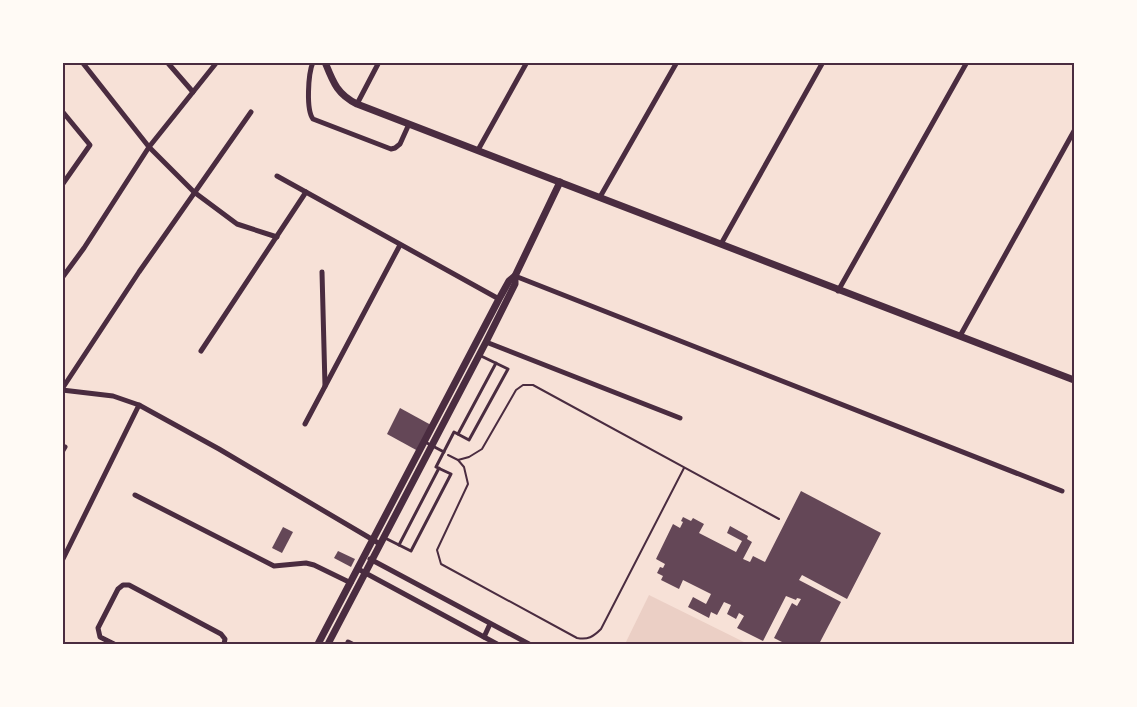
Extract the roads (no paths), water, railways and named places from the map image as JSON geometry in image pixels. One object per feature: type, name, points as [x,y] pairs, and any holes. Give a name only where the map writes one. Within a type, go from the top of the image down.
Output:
[{"type":"street","points":[[82,62],[148,147],[194,192],[237,224],[277,237]]},
{"type":"street","points":[[167,62],[193,92]]},
{"type":"street","points":[[62,278],[84,248],[148,147],[217,62]]},
{"type":"street","points":[[313,62],[310,72],[309,106],[310,115],[313,119],[391,148],[395,148],[400,144],[409,124]]},
{"type":"street","points":[[325,62],[342,95],[356,104],[600,197],[838,291],[1074,380]]},
{"type":"street","points":[[356,104],[379,62]]},
{"type":"street","points":[[478,150],[527,62]]},
{"type":"street","points":[[600,197],[677,62]]},
{"type":"street","points":[[720,244],[822,62]]},
{"type":"street","points":[[838,291],[968,62]]},
{"type":"street","points":[[62,111],[90,145],[62,184]]},
{"type":"street","points":[[251,112],[139,272],[62,389],[113,396],[138,405],[219,449],[377,543]]},
{"type":"street","points":[[960,336],[1074,131]]},
{"type":"street","points":[[277,176],[499,299]]},
{"type":"street","points":[[328,644],[425,442],[499,299],[509,281],[515,276],[560,182]]},
{"type":"street","points":[[201,351],[306,192]]},
{"type":"street","points":[[305,424],[400,245]]},
{"type":"street","points":[[322,272],[325,386]]},
{"type":"street","points":[[377,543],[384,537],[480,356],[515,284],[515,276]]},
{"type":"street","points":[[515,276],[1062,491]]},
{"type":"street","points":[[486,342],[680,418]]},
{"type":"street","points":[[62,561],[138,405]]},
{"type":"street","points":[[135,495],[274,566],[306,563],[351,583]]},
{"type":"street","points":[[368,558],[529,644]]},
{"type":"street","points":[[318,644],[351,583],[362,570]]},
{"type":"street","points":[[362,570],[497,644]]},
{"type":"street","points":[[114,644],[100,637],[98,628],[118,589],[123,584],[129,585],[221,634],[225,639],[224,644]]},
{"type":"street","points":[[484,637],[490,624]]},
{"type":"lane","points":[[384,537],[411,551],[451,474],[436,467],[454,432],[469,440],[508,369],[472,352]]},
{"type":"lane","points":[[458,434],[496,363]]},
{"type":"lane","points":[[425,442],[444,452]]},
{"type":"lane","points":[[399,545],[439,468]]}]
